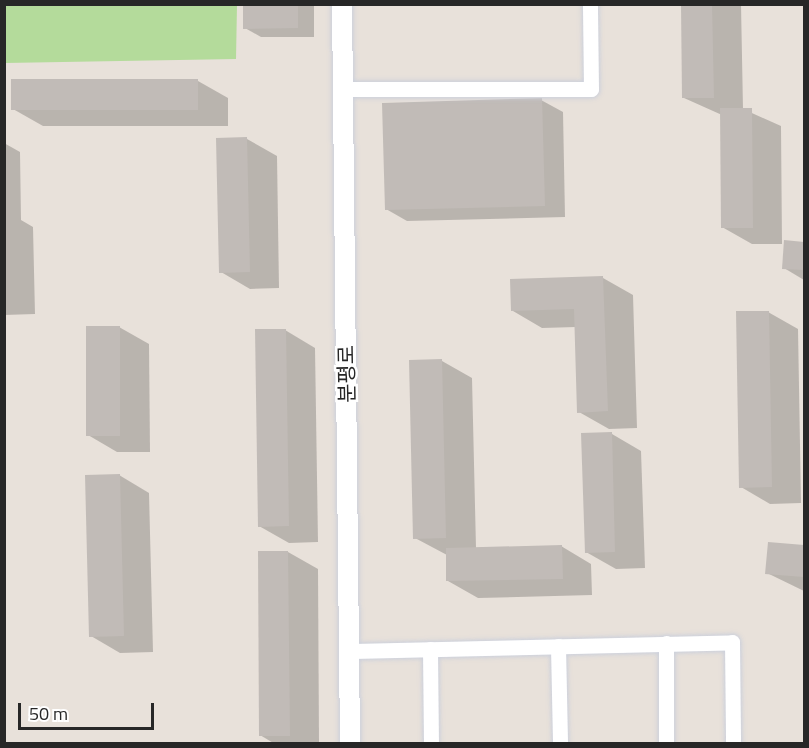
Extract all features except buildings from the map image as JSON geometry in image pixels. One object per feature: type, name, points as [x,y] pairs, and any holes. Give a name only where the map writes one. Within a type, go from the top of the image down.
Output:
[{"type":"street","name":"분평로","points":[[342,4],[350,744]]},
{"type":"street","points":[[343,89],[591,88],[590,4]]},
{"type":"street","points":[[349,651],[732,642],[733,744]]},
{"type":"street","points":[[666,643],[666,744]]},
{"type":"street","points":[[558,646],[560,744]]},
{"type":"street","points":[[430,649],[431,744]]},
{"type":"green space","points":[[4,5],[237,5],[236,59],[5,63]]}]
